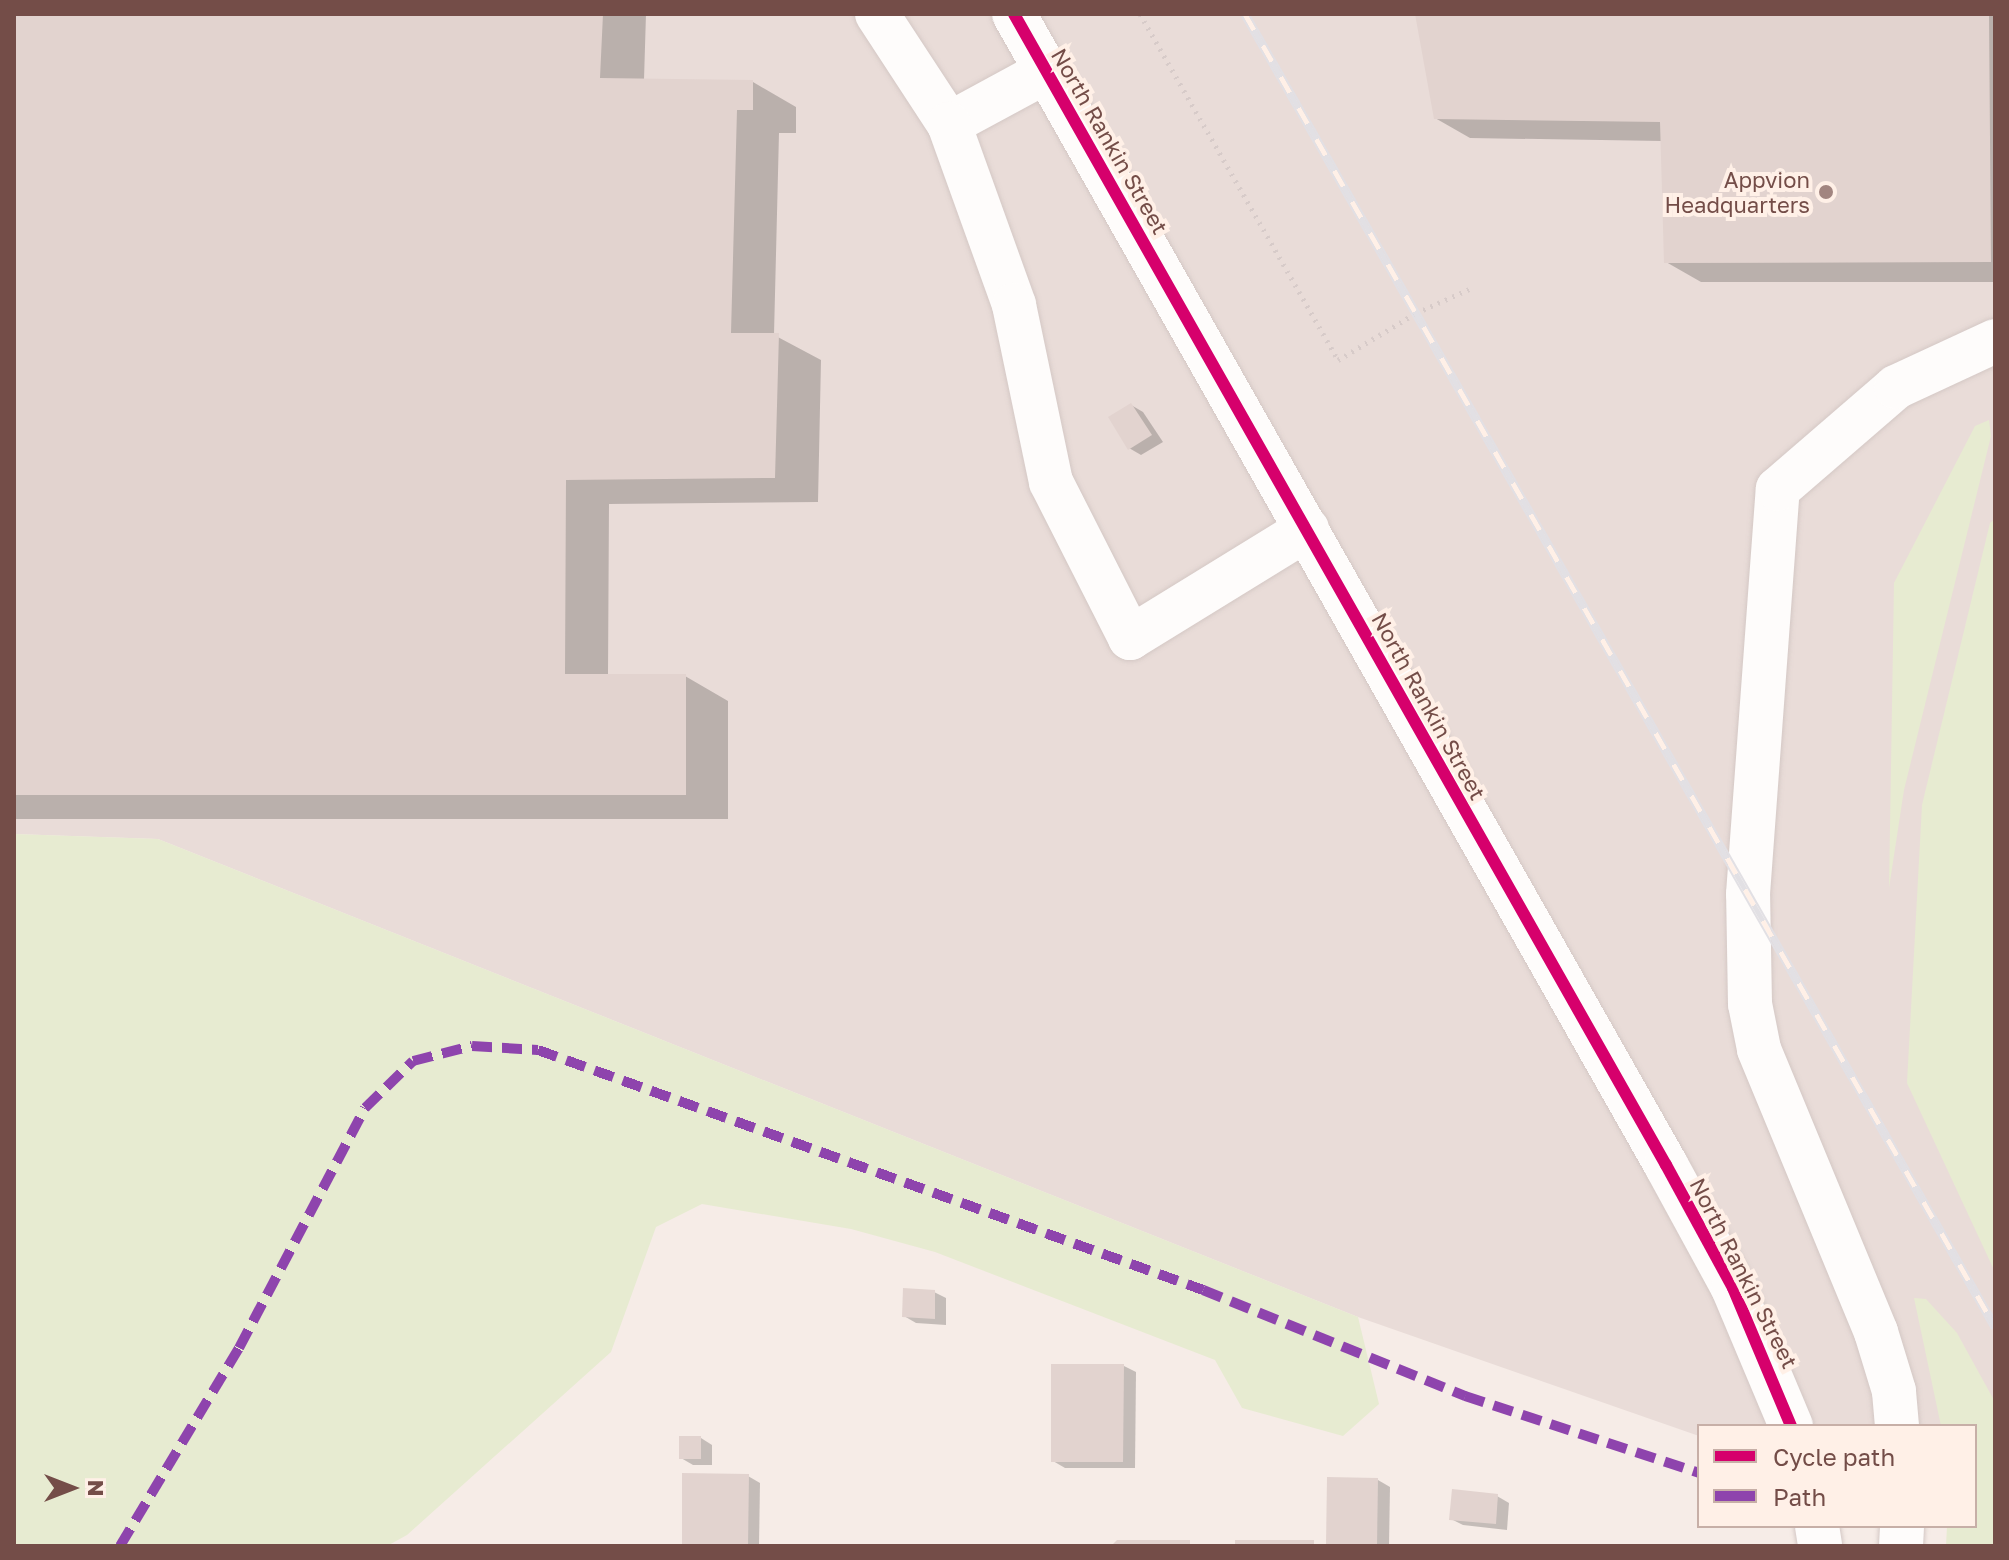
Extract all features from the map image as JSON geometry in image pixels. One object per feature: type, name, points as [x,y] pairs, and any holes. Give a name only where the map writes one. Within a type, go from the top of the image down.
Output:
[{"type":"street","points":[[877,14],[949,124],[1014,305],[1051,482],[1130,638],[1307,529]]},
{"type":"street","name":"North Rankin Street","points":[[1014,14],[1733,1288],[1778,1386],[1790,1424]]},
{"type":"street","points":[[949,124],[1047,71]]},
{"type":"street","points":[[1897,1424],[1894,1391],[1876,1332],[1759,1049],[1750,1004],[1748,894],[1778,489],[1896,387],[1995,341]]},
{"type":"path","points":[[1140,14],[1338,360],[1416,313],[1472,288]]},
{"type":"shaded area","points":[[14,14],[1995,14],[1995,1537],[1977,1527],[1977,1424],[1697,1424],[1697,1435],[1358,1317],[158,839],[14,834]]},
{"type":"green space","points":[[1989,420],[1991,436],[1904,790],[1889,888],[1894,583],[1975,426]]},
{"type":"green space","points":[[1995,519],[1995,1272],[1907,1083],[1922,805],[1990,523]]},
{"type":"green space","points":[[14,834],[158,839],[1358,1317],[1379,1404],[1343,1436],[1242,1408],[1215,1360],[935,1252],[851,1229],[702,1204],[656,1227],[611,1352],[407,1535],[387,1546],[14,1546]]},
{"type":"green space","points":[[1914,1298],[1926,1299],[1957,1333],[1995,1402],[1995,1546],[1946,1546],[1947,1528],[1977,1528],[1977,1424],[1941,1424]]},
{"type":"building","points":[[14,14],[603,14],[600,78],[753,80],[753,110],[737,110],[731,333],[779,333],[775,478],[566,480],[565,674],[686,674],[686,795],[14,795]]},
{"type":"building","name":"Appvion Headquarters","points":[[1415,14],[1989,14],[1991,262],[1664,263],[1660,122],[1434,119]]},
{"type":"building","points":[[1131,403],[1152,435],[1128,450],[1108,417]]},
{"type":"building","points":[[903,1288],[935,1290],[935,1319],[902,1317]]},
{"type":"building","points":[[1051,1364],[1124,1364],[1123,1462],[1051,1462]]},
{"type":"building","points":[[679,1436],[701,1436],[701,1459],[679,1459]]},
{"type":"building","points":[[682,1473],[749,1474],[748,1546],[682,1546]]},
{"type":"building","points":[[1327,1477],[1378,1478],[1377,1546],[1326,1546]]},
{"type":"building","points":[[1452,1489],[1498,1494],[1496,1524],[1449,1520]]},
{"type":"building","points":[[1117,1540],[1190,1540],[1190,1546],[1111,1546]]},
{"type":"building","points":[[1235,1540],[1314,1540],[1314,1546],[1235,1546]]},
{"type":"railway","points":[[1245,14],[1995,1327]]},
{"type":"marked path","points":[[120,1546],[239,1348],[365,1108],[413,1061],[472,1046],[538,1050],[1203,1290],[1465,1396],[1697,1472]]},
{"type":"cycle path","points":[[1014,14],[1666,1165],[1733,1288],[1790,1424]]},
{"type":"place","name":"Appvion Headquarters","points":[[1826,192]]}]
